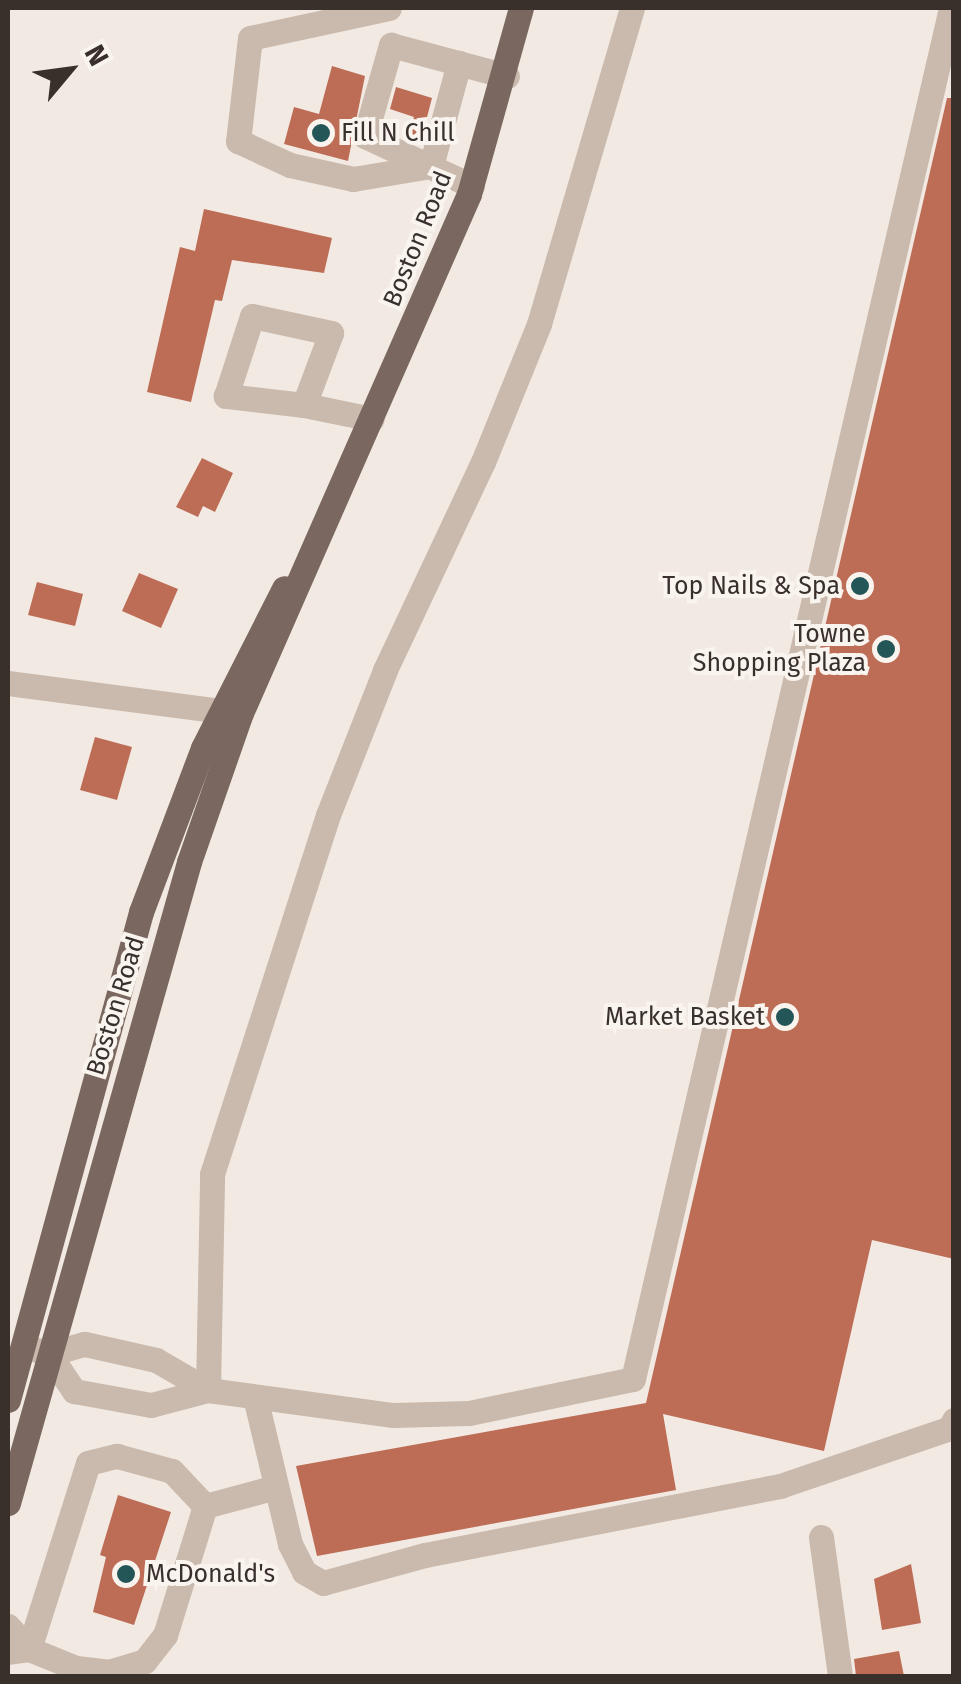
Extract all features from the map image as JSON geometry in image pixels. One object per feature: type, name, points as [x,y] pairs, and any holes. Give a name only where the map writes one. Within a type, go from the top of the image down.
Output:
[{"type":"main road","name":"Boston Road","points":[[8,1503],[189,862],[241,714],[472,186],[507,76],[522,8]]},
{"type":"main road","name":"Boston Road","points":[[8,1400],[141,912],[220,711],[271,608],[316,538]]},
{"type":"street","points":[[388,8],[250,38],[238,141],[290,166],[354,180],[431,166]]},
{"type":"street","points":[[402,8],[365,136],[472,186]]},
{"type":"street","points":[[208,1390],[212,1174],[328,814],[385,670],[483,462],[539,324],[632,8]]},
{"type":"street","points":[[48,1354],[85,1344],[138,1356],[208,1390],[256,1400],[393,1415],[469,1413],[633,1379],[950,8]]},
{"type":"street","points":[[391,45],[507,76]]},
{"type":"street","points":[[431,166],[458,64]]},
{"type":"street","points":[[304,405],[332,332],[252,316],[226,396],[304,405],[372,419]]},
{"type":"street","points":[[8,684],[220,711]]},
{"type":"street","points":[[22,1344],[48,1354],[74,1391],[151,1406],[208,1390]]},
{"type":"street","points":[[256,1400],[290,1544],[304,1572],[323,1583],[425,1556],[780,1486],[950,1428],[954,1420]]},
{"type":"street","points":[[18,1650],[88,1463],[117,1456],[172,1471],[204,1506]]},
{"type":"street","points":[[204,1506],[276,1487]]},
{"type":"street","points":[[18,1650],[110,1672],[146,1661],[165,1635],[204,1506]]},
{"type":"street","points":[[822,1537],[840,1676]]},
{"type":"street","points":[[8,1626],[18,1650]]},
{"type":"building","name":"Fill N Chill","points":[[332,66],[365,76],[348,161],[284,144],[294,107],[319,114]]},
{"type":"building","points":[[396,87],[432,98],[420,144],[407,138],[414,117],[390,109]]},
{"type":"building","name":"Towne Shopping Plaza","points":[[947,98],[954,98],[954,1259],[872,1240],[824,1451],[663,1414],[676,1490],[317,1556],[296,1466],[646,1403]]},
{"type":"building","points":[[204,209],[332,238],[324,273],[232,260],[222,301],[215,300],[191,402],[147,392],[180,247],[195,251]]},
{"type":"building","points":[[202,458],[233,473],[215,512],[203,506],[198,517],[176,507]]},
{"type":"building","points":[[139,573],[178,589],[161,628],[122,611]]},
{"type":"building","points":[[37,582],[83,594],[75,626],[28,615]]},
{"type":"building","points":[[95,737],[132,747],[117,800],[80,790]]},
{"type":"building","name":"McDonald's","points":[[118,1495],[171,1512],[134,1625],[93,1612],[106,1557],[100,1555]]},
{"type":"building","points":[[911,1564],[921,1623],[882,1630],[874,1579]]},
{"type":"building","points":[[899,1651],[904,1676],[856,1676],[854,1659]]},
{"type":"place","name":"Fill N Chill","points":[[321,133]]},
{"type":"place","name":"Top Nails & Spa","points":[[860,586]]},
{"type":"place","name":"Towne Shopping Plaza","points":[[886,649]]},
{"type":"place","name":"Market Basket","points":[[785,1017]]},
{"type":"place","name":"McDonald's","points":[[126,1574]]}]
